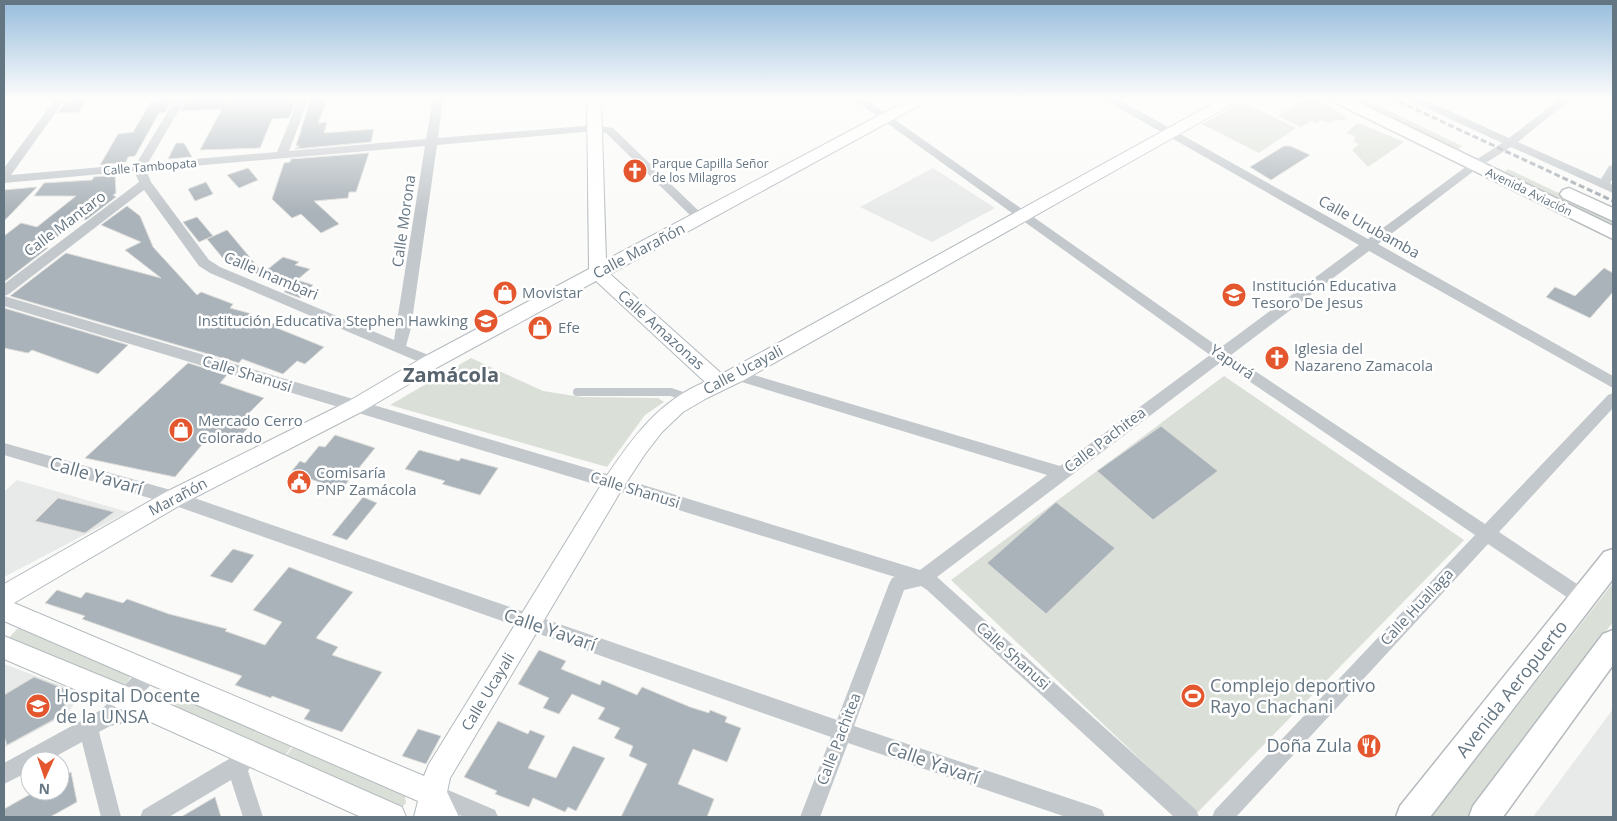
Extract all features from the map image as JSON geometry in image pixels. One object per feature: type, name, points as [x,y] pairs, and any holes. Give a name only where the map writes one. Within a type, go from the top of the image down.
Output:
[{"type":"main road","name":"Avenida Aviación","points":[[1427,136],[1613,215]]},
{"type":"main road","name":"Avenida Aviación","points":[[1438,136],[1613,233]]},
{"type":"main road","name":"Avenida Aeropuerto","points":[[1411,817],[1613,560]]},
{"type":"main road","points":[[1484,817],[1613,643]]},
{"type":"street","points":[[4,177],[33,136]]},
{"type":"street","points":[[139,168],[158,136]]},
{"type":"street","points":[[282,155],[289,136]]},
{"type":"street","name":"Calle Morona","points":[[399,348],[404,328],[433,136]]},
{"type":"street","name":"Calle Tambopata","points":[[4,177],[139,168],[491,136]]},
{"type":"street","points":[[595,136],[598,273]]},
{"type":"street","points":[[616,136],[700,218]]},
{"type":"street","name":"Calle Marañón","points":[[356,406],[431,362],[850,136]]},
{"type":"street","name":"Yapurá","points":[[912,136],[1219,354],[1473,526],[1584,598]]},
{"type":"street","name":"Calle Ucayali","points":[[436,810],[438,773],[614,483],[643,438],[662,418],[689,398],[728,380],[1164,136]]},
{"type":"street","name":"Calle Urubamba","points":[[1176,136],[1613,384]]},
{"type":"street","points":[[1498,136],[1608,186],[1613,168]]},
{"type":"street","name":"Calle Pachitea","points":[[810,817],[898,584],[922,578],[1219,354],[1482,160],[1518,136]]},
{"type":"street","name":"Calle Inambari","points":[[139,168],[145,183],[209,266],[431,362]]},
{"type":"street","name":"Calle Mantaro","points":[[4,291],[145,183]]},
{"type":"street","name":"Calle Amazonas","points":[[598,273],[728,380],[1061,472]]},
{"type":"street","name":"Calle Shanusi","points":[[4,301],[614,483],[922,578],[933,584],[1189,817]]},
{"type":"street","name":"Calle Huallaga","points":[[1222,817],[1613,399]]},
{"type":"street","name":"Marañón","points":[[4,596],[174,498],[356,406]]},
{"type":"street","name":"Calle Yavarí","points":[[4,449],[174,498],[842,732],[1095,817]]},
{"type":"street","points":[[4,610],[177,684],[436,810],[488,817]]},
{"type":"street","points":[[4,646],[117,708],[153,710],[243,761],[392,817]]},
{"type":"street","points":[[4,774],[88,728],[117,708],[150,672]]},
{"type":"street","points":[[153,710],[177,684]]},
{"type":"street","points":[[88,728],[110,817]]},
{"type":"street","points":[[150,817],[243,761]]},
{"type":"street","points":[[243,761],[254,817]]},
{"type":"lane","points":[[577,392],[671,392],[689,398]]},
{"type":"shaded area","points":[[1226,136],[1284,136],[1259,153]]},
{"type":"shaded area","points":[[1355,136],[1390,136],[1404,142],[1368,167],[1352,150],[1359,144],[1354,142]]},
{"type":"shaded area","points":[[1425,136],[1442,136],[1462,146],[1455,151]]},
{"type":"shaded area","points":[[933,168],[995,208],[932,242],[860,207]]},
{"type":"shaded area","points":[[1508,169],[1613,219],[1613,230],[1501,174]]},
{"type":"shaded area","points":[[471,358],[543,391],[581,397],[658,398],[664,402],[645,415],[607,467],[390,405]]},
{"type":"shaded area","name":"Complejo deportivo Rayo Chachani","points":[[1224,376],[1464,540],[1197,813],[951,580]]},
{"type":"shaded area","points":[[17,480],[128,512],[4,577],[4,492]]},
{"type":"shaded area","points":[[1613,583],[1613,622],[1467,817],[1431,817]]},
{"type":"shaded area","points":[[18,628],[130,678],[126,684],[120,685],[9,638]]},
{"type":"shaded area","name":"Hospital Docente de la UNSA","points":[[4,664],[73,690],[79,697],[67,714],[4,748]]},
{"type":"shaded area","points":[[180,698],[292,746],[284,757],[173,706]]},
{"type":"shaded area","points":[[1613,709],[1613,817],[1533,817]]},
{"type":"shaded area","points":[[293,747],[405,796],[406,803],[401,808],[285,757]]},
{"type":"building","points":[[117,136],[146,136],[135,156],[128,157],[126,162],[100,165]]},
{"type":"building","points":[[207,136],[265,136],[260,148],[200,150]]},
{"type":"building","points":[[299,136],[372,136],[371,142],[295,149],[300,146],[296,146]]},
{"type":"building","points":[[176,143],[184,143],[192,157],[168,159]]},
{"type":"building","points":[[1284,146],[1290,146],[1310,155],[1271,180],[1250,167]]},
{"type":"building","points":[[369,153],[356,192],[349,192],[348,198],[314,201],[339,224],[321,233],[301,214],[292,218],[272,199],[284,163],[290,162],[291,159]]},
{"type":"building","points":[[248,168],[258,180],[239,188],[227,175]]},
{"type":"building","points":[[115,175],[116,193],[113,195],[116,197],[86,220],[83,219],[43,247],[48,248],[4,282],[4,236],[21,223],[37,227],[76,196],[34,196],[44,183],[92,180],[94,177]]},
{"type":"building","points":[[206,182],[213,194],[195,201],[188,189]]},
{"type":"building","points":[[37,187],[4,221],[4,190]]},
{"type":"building","points":[[127,206],[140,216],[153,247],[197,295],[201,292],[233,304],[230,308],[252,314],[248,317],[279,325],[277,328],[324,347],[305,364],[297,361],[283,374],[242,359],[239,363],[10,296],[66,253],[161,278],[125,250],[141,242],[101,225]]},
{"type":"building","points":[[197,217],[213,236],[199,242],[183,222]]},
{"type":"building","points":[[227,230],[263,273],[283,257],[299,262],[295,265],[310,269],[297,280],[313,285],[300,298],[284,292],[289,288],[258,277],[261,275],[226,262],[207,239]]},
{"type":"building","points":[[1604,268],[1613,273],[1613,292],[1590,318],[1546,297],[1555,287],[1575,296]]},
{"type":"building","points":[[4,308],[128,345],[98,374],[32,350],[28,353],[4,348]]},
{"type":"building","name":"Mercado Cerro Colorado","points":[[188,363],[227,375],[220,383],[264,398],[246,416],[257,419],[231,445],[206,440],[175,477],[85,458]]},
{"type":"building","points":[[1161,426],[1218,471],[1153,520],[1097,471]]},
{"type":"building","points":[[335,435],[375,448],[341,490],[291,472],[300,461],[305,463],[319,446],[325,447]]},
{"type":"building","points":[[419,450],[459,461],[461,458],[498,468],[480,495],[442,484],[445,481],[405,469]]},
{"type":"building","points":[[363,497],[377,503],[347,540],[332,535]]},
{"type":"building","points":[[58,498],[114,512],[85,533],[35,521]]},
{"type":"building","points":[[1056,502],[1115,548],[1046,614],[987,563]]},
{"type":"building","points":[[233,549],[254,555],[232,583],[210,576]]},
{"type":"building","points":[[289,567],[353,592],[316,638],[338,647],[332,655],[382,672],[342,732],[304,719],[310,710],[235,685],[242,676],[82,619],[85,616],[45,603],[57,590],[81,598],[86,592],[123,603],[127,599],[169,614],[227,629],[225,631],[265,645],[282,622],[253,610]]},
{"type":"building","points":[[539,650],[566,661],[561,669],[600,685],[602,680],[637,695],[642,687],[690,707],[709,713],[710,710],[727,717],[725,722],[741,728],[727,762],[693,749],[678,784],[714,799],[707,817],[621,817],[647,764],[629,756],[633,746],[614,738],[620,728],[598,719],[605,708],[572,694],[559,714],[543,708],[549,698],[518,684]]},
{"type":"building","name":"Hospital Docente de la UNSA","points":[[34,677],[68,690],[73,695],[53,720],[7,745],[4,736],[4,695]]},
{"type":"building","points":[[498,721],[528,734],[530,730],[545,736],[528,768],[556,778],[573,746],[605,758],[576,811],[568,807],[565,812],[533,798],[529,807],[495,794],[497,791],[464,777]]},
{"type":"building","points":[[418,729],[441,736],[426,764],[402,756]]},
{"type":"building","points":[[70,773],[77,802],[50,817],[4,817],[4,809],[20,800],[70,801]]},
{"type":"building","points":[[215,797],[221,817],[181,817]]},
{"type":"railway","points":[[1474,136],[1613,201]]},
{"type":"place","name":"Parque Capilla Señor de los Milagros","points":[[635,171]]},
{"type":"place","name":"Movistar","points":[[505,293]]},
{"type":"place","name":"Institución Educativa Tesoro De Jesus","points":[[1234,295]]},
{"type":"place","name":"Institución Educativa Stephen Hawking","points":[[486,321]]},
{"type":"place","name":"Efe","points":[[540,328]]},
{"type":"place","name":"Iglesia del Nazareno Zamacola","points":[[1277,358]]},
{"type":"place","name":"Mercado Cerro Colorado","points":[[181,430]]},
{"type":"place","name":"Comisaría PNP Zamácola","points":[[299,482]]},
{"type":"place","name":"Complejo deportivo Rayo Chachani","points":[[1193,696]]},
{"type":"place","name":"Hospital Docente de la UNSA","points":[[38,706]]},
{"type":"place","name":"Doña Zula","points":[[1369,746]]},
{"type":"district","name":"Zamácola","points":[[451,375]]}]
